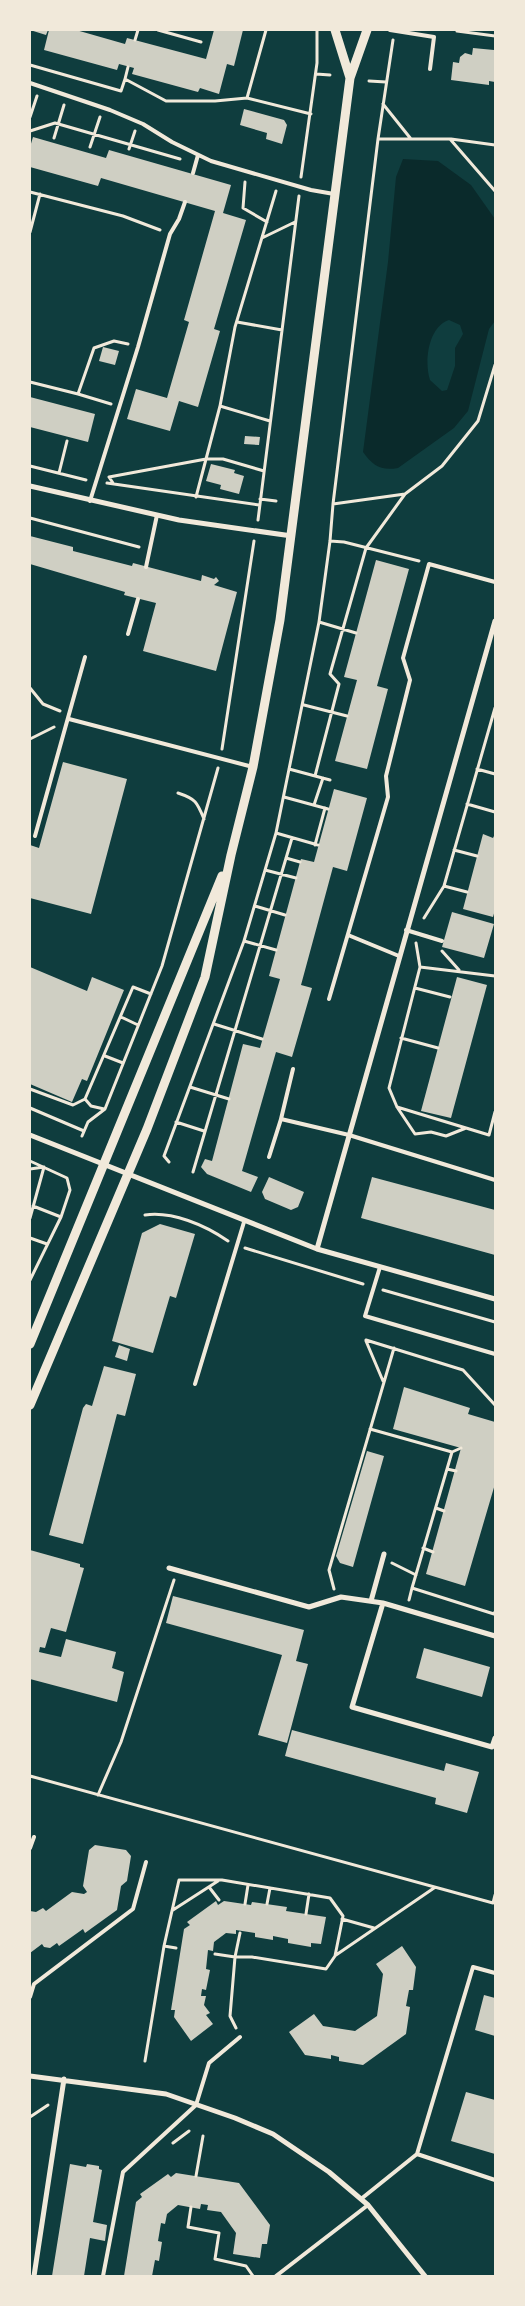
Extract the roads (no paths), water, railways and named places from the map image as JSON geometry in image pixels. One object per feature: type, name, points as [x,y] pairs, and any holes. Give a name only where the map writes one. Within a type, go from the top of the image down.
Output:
[{"type":"street","points":[[335,30],[350,78]]},
{"type":"street","points":[[30,1405],[128,1176],[205,977],[230,855],[253,767],[280,620],[350,78],[367,30]]},
{"type":"street","points":[[30,486],[157,515],[292,536]]},
{"type":"street","points":[[316,1249],[495,621]]},
{"type":"street","points":[[30,1344],[230,855]]},
{"type":"street","points":[[30,1135],[128,1176],[316,1249],[495,1299]]},
{"type":"street","points":[[371,1601],[384,1554]]},
{"type":"street","points":[[169,1568],[309,1607],[341,1596],[383,1603],[495,1636]]},
{"type":"street","points":[[383,1603],[352,1707],[492,1747],[495,1738]]},
{"type":"street","points":[[30,2076],[64,2078],[166,2094],[273,2134],[329,2172],[368,2205],[426,2276]]},
{"type":"street","points":[[34,2276],[64,2078]]},
{"type":"lane","points":[[392,30],[434,37],[430,70]]},
{"type":"lane","points":[[30,83],[102,107],[138,122],[211,161],[336,194]]},
{"type":"lane","points":[[193,173],[198,155]]},
{"type":"lane","points":[[90,501],[138,347],[170,234],[179,219],[185,202]]},
{"type":"lane","points":[[146,567],[157,515]]},
{"type":"lane","points":[[329,999],[388,797],[386,776],[410,680],[403,658],[429,564],[495,582]]},
{"type":"lane","points":[[128,634],[138,599]]},
{"type":"lane","points":[[35,836],[85,657]]},
{"type":"lane","points":[[69,717],[220,760],[253,767]]},
{"type":"lane","points":[[406,930],[442,941]]},
{"type":"lane","points":[[348,935],[400,956]]},
{"type":"lane","points":[[269,1157],[281,1119],[293,1069]]},
{"type":"lane","points":[[281,1119],[349,1136],[495,1180]]},
{"type":"lane","points":[[195,1384],[244,1222]]},
{"type":"lane","points":[[380,1267],[365,1316],[495,1354]]},
{"type":"lane","points":[[30,1848],[34,1836]]},
{"type":"lane","points":[[30,1997],[34,1984],[133,1910],[146,1862]]},
{"type":"lane","points":[[361,2199],[417,2154],[473,1966],[495,1973]]},
{"type":"lane","points":[[103,2276],[123,2172],[196,2105],[209,2063],[240,2037]]},
{"type":"lane","points":[[417,2154],[495,2180]]},
{"type":"lane","points":[[276,2276],[368,2205]]},
{"type":"water","points":[[403,159],[438,161],[471,185],[495,219],[495,321],[489,329],[468,411],[454,428],[398,468],[387,469],[374,464],[363,452],[388,262],[396,177]],"holes":[[[449,320],[460,325],[463,334],[455,348],[455,366],[447,390],[442,391],[430,380],[427,364],[429,346],[436,330],[442,324]]]}]
